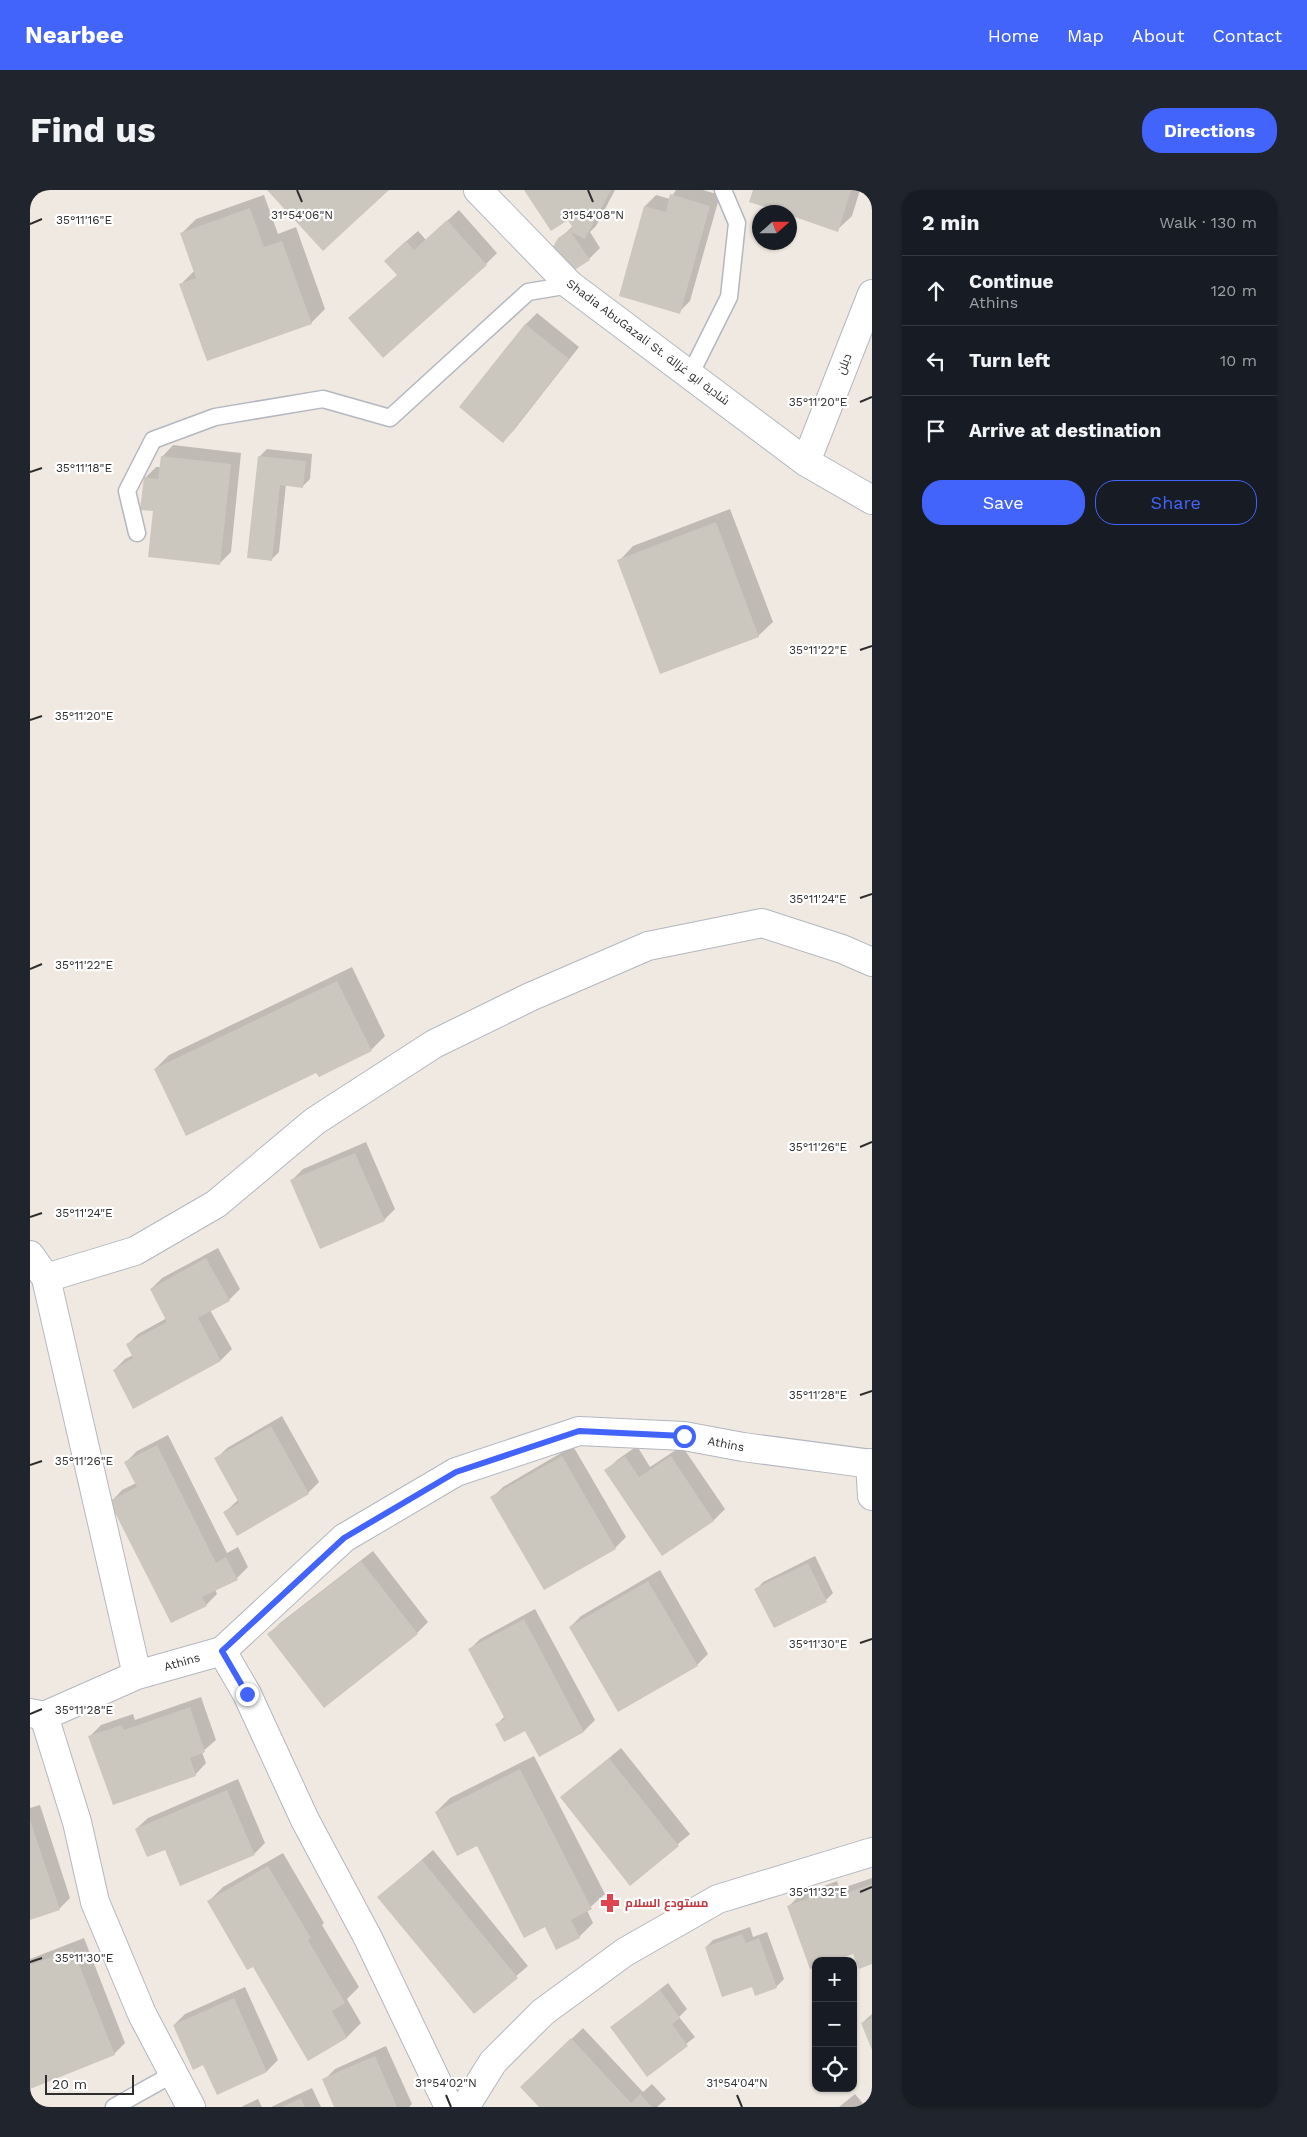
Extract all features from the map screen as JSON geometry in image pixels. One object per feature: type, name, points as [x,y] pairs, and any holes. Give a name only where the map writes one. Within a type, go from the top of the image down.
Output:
[{"type":"street","name":"Shadia AbuGazali St. شادية ابو غزالة","points":[[478,190],[570,285],[806,462],[872,500]]},
{"type":"street","name":"دبلن","points":[[806,462],[872,294]]},
{"type":"street","points":[[46,1278],[135,1251],[216,1204],[315,1121],[434,1044],[530,997],[648,946],[762,923],[842,949],[872,962]]},
{"type":"street","points":[[30,1256],[46,1278],[137,1674]]},
{"type":"street","name":"Athins","points":[[37,1714],[137,1674],[222,1651],[344,1538],[456,1472],[579,1431],[684,1436],[743,1447],[871,1464]]},
{"type":"street","points":[[871,1464],[872,1496]]},
{"type":"street","points":[[222,1651],[247,1694],[305,1820],[368,1938],[449,2107]]},
{"type":"street","points":[[37,1714],[78,1822],[95,1902],[142,2014],[191,2107]]},
{"type":"street","points":[[465,2107],[494,2062],[543,2012],[625,1952],[718,1899],[872,1852]]},
{"type":"lane","points":[[690,375],[729,297],[737,223],[723,190]]},
{"type":"lane","points":[[137,533],[127,491],[153,440],[214,417],[323,399],[390,418],[528,292],[570,285]]},
{"type":"lane","points":[[114,2107],[173,2074]]},
{"type":"building","points":[[267,190],[389,190],[323,251]]},
{"type":"building","points":[[524,190],[611,190],[585,239],[571,232],[590,260],[570,273],[553,247],[558,238],[573,228],[568,220],[551,231]]},
{"type":"building","points":[[753,190],[851,190],[838,232],[797,218],[797,205],[759,205],[749,202]]},
{"type":"building","points":[[670,194],[710,206],[680,314],[619,296],[644,206],[666,212]]},
{"type":"building","points":[[250,208],[264,247],[282,241],[312,324],[207,361],[179,284],[196,278],[180,233]]},
{"type":"building","points":[[447,220],[487,265],[383,358],[348,318],[397,275],[384,261],[406,241],[414,250]]},
{"type":"building","points":[[525,324],[569,359],[503,443],[459,407]]},
{"type":"building","points":[[161,456],[231,464],[220,565],[148,557],[153,511],[140,510],[144,477],[158,479]]},
{"type":"building","points":[[258,456],[306,461],[303,488],[280,485],[272,561],[247,558]]},
{"type":"building","points":[[716,522],[759,637],[660,674],[617,560]]},
{"type":"building","points":[[337,981],[372,1051],[319,1077],[316,1073],[186,1136],[154,1069]]},
{"type":"building","points":[[355,1153],[385,1221],[320,1249],[290,1180]]},
{"type":"building","points":[[206,1258],[230,1301],[198,1318],[221,1361],[133,1409],[113,1370],[133,1358],[126,1344],[167,1322],[150,1289]]},
{"type":"building","points":[[271,1426],[309,1494],[237,1536],[223,1512],[239,1503],[214,1458]]},
{"type":"building","points":[[157,1445],[216,1563],[226,1557],[238,1580],[202,1597],[207,1606],[171,1623],[109,1501],[137,1487],[124,1462]]},
{"type":"building","points":[[562,1456],[616,1549],[544,1590],[490,1497]]},
{"type":"building","points":[[625,1456],[639,1477],[671,1456],[714,1521],[662,1556],[604,1470]]},
{"type":"building","points":[[361,1561],[418,1634],[324,1708],[267,1634]]},
{"type":"building","points":[[808,1563],[827,1602],[774,1628],[754,1589]]},
{"type":"building","points":[[648,1581],[698,1666],[618,1712],[569,1627]]},
{"type":"building","points":[[524,1619],[584,1732],[539,1757],[525,1731],[504,1742],[495,1724],[505,1719],[468,1649]]},
{"type":"building","points":[[190,1707],[205,1752],[190,1758],[196,1776],[113,1805],[88,1736],[122,1725],[124,1730]]},
{"type":"building","points":[[609,1758],[679,1846],[630,1886],[560,1797]]},
{"type":"building","points":[[520,1769],[592,1909],[571,1920],[580,1938],[556,1950],[545,1927],[524,1938],[477,1846],[457,1856],[435,1812]]},
{"type":"building","points":[[227,1790],[255,1855],[180,1886],[165,1850],[147,1857],[135,1829]]},
{"type":"building","points":[[30,1820],[60,1910],[30,1920]]},
{"type":"building","points":[[422,1860],[518,1978],[474,2014],[377,1897]]},
{"type":"building","points":[[268,1866],[311,1938],[308,1940],[345,2003],[332,2011],[347,2038],[308,2061],[253,1967],[247,1970],[207,1901]]},
{"type":"building","points":[[872,1884],[872,1964],[859,1969],[857,1957],[854,1957],[853,1954],[844,1957],[812,1957],[812,1968],[810,1969],[787,1906],[826,1892],[829,1899]]},
{"type":"building","points":[[742,1934],[746,1943],[759,1938],[777,1988],[755,1996],[752,1987],[722,1997],[705,1947]]},
{"type":"building","points":[[73,1949],[115,2055],[30,2089],[30,1965]]},
{"type":"building","points":[[660,1990],[680,2018],[672,2024],[688,2046],[647,2077],[610,2027]]},
{"type":"building","points":[[234,1998],[267,2072],[217,2095],[203,2065],[193,2070],[173,2025]]},
{"type":"building","points":[[872,2018],[872,2050],[861,2023]]},
{"type":"building","points":[[571,2038],[631,2103],[640,2094],[652,2107],[539,2107],[520,2087]]},
{"type":"building","points":[[375,2056],[397,2107],[334,2107],[322,2079]]},
{"type":"building","points":[[301,2098],[305,2107],[282,2107]]},
{"type":"place","name":"مستودع السلام","points":[[610,1903]]},
{"type":"route","points":[[247,1694],[222,1651],[344,1538],[456,1472],[579,1431],[684,1436]]}]
